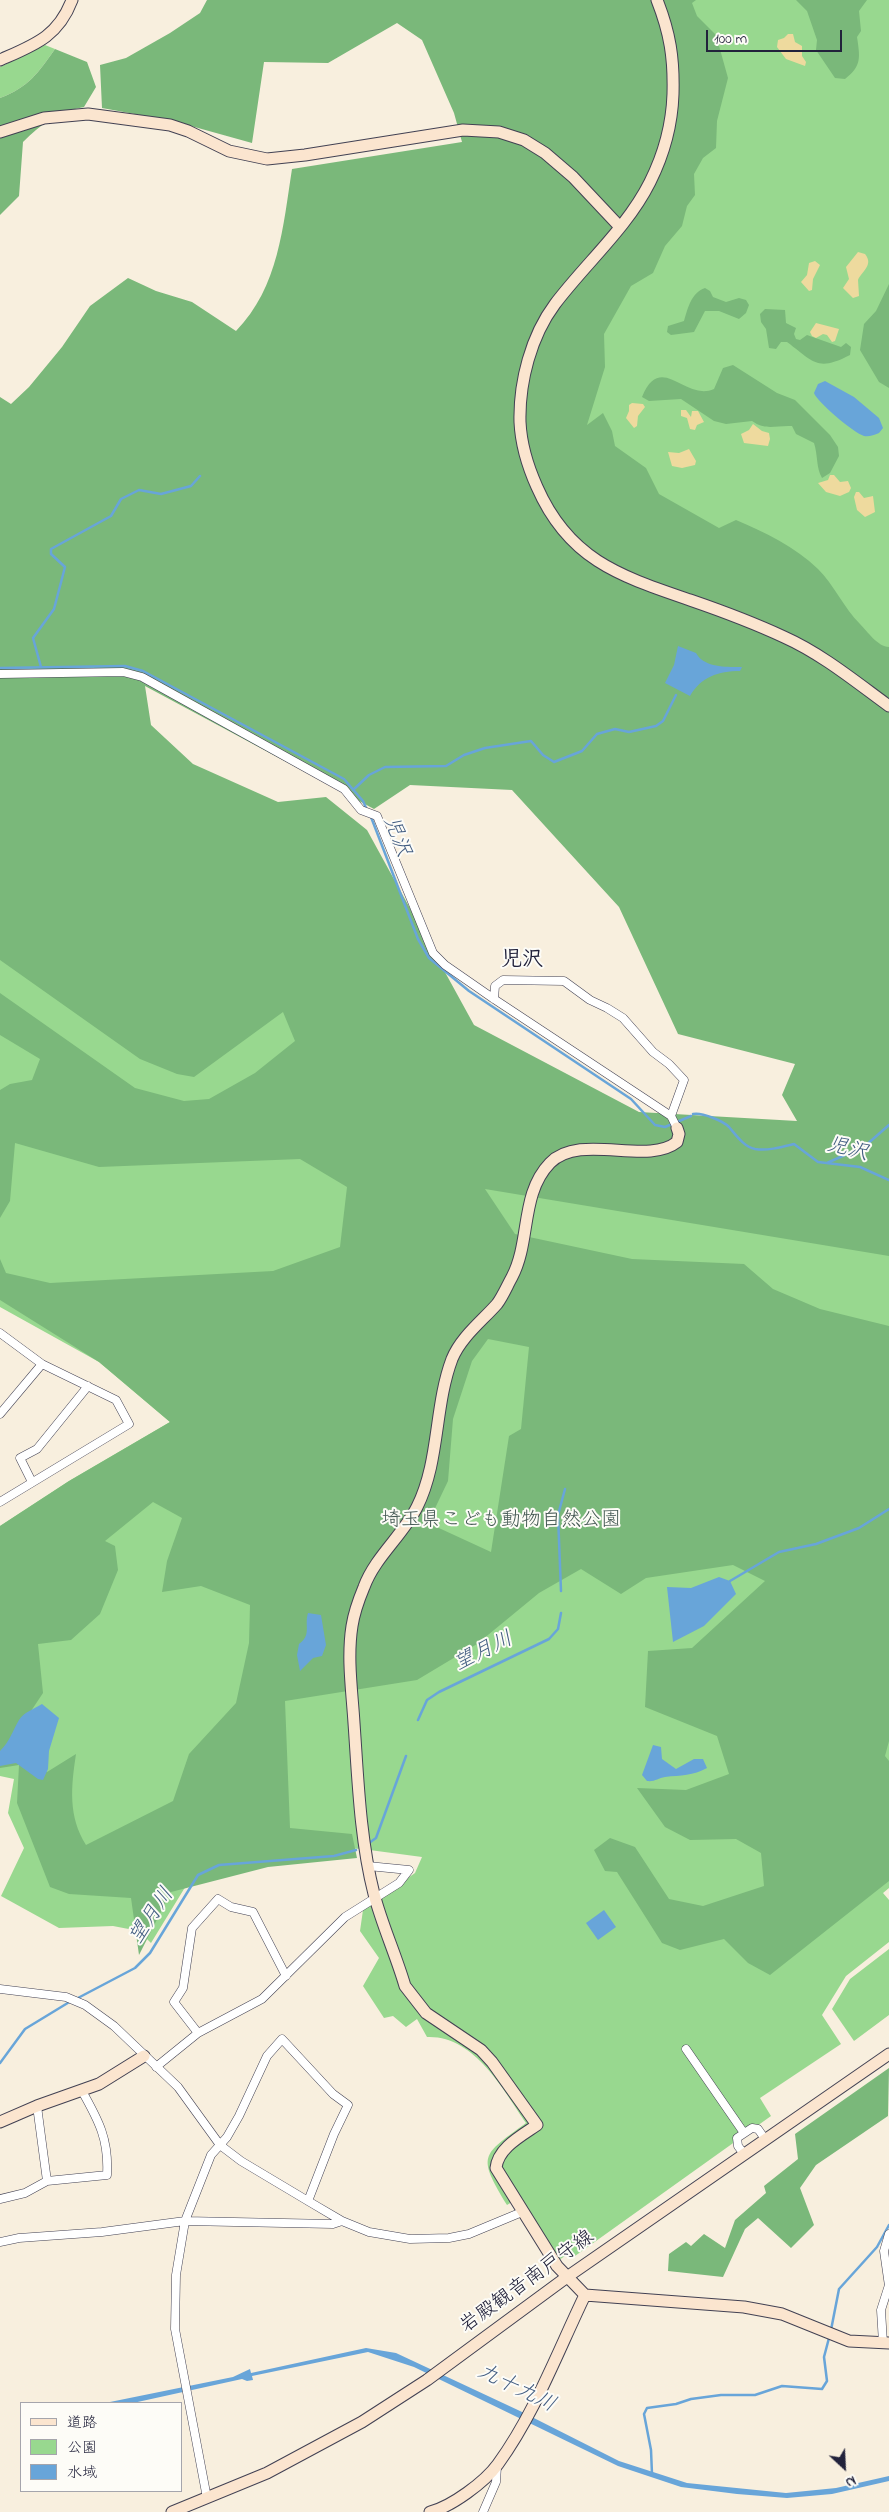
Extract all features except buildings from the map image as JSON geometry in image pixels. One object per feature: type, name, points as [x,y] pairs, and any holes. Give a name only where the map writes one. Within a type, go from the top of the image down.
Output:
[{"type":"street","points":[[0,60],[40,41],[55,30],[64,18],[72,0]]},
{"type":"street","points":[[657,0],[668,27],[672,49],[672,113],[668,136],[650,183],[620,227],[554,305],[541,329],[529,359],[523,386],[520,422],[524,451],[542,497],[567,537],[584,552],[628,579],[712,608],[786,638],[841,672],[889,706]]},
{"type":"street","points":[[0,132],[44,118],[88,114],[170,125],[188,131],[228,151],[267,159],[305,156],[463,130],[499,132],[524,140],[545,153],[573,176],[620,227]]},
{"type":"street","points":[[0,674],[123,672],[142,677],[344,789],[361,810],[377,816],[433,953],[446,965],[494,999],[674,1121]]},
{"type":"street","points":[[494,999],[495,986],[503,980],[564,981],[590,1000],[623,1018],[654,1052],[684,1080],[674,1121],[679,1134],[676,1142],[662,1150],[581,1150],[558,1156],[551,1162],[539,1176],[532,1191],[514,1273],[498,1302],[471,1331],[454,1355],[439,1410],[429,1476],[417,1507],[364,1584],[352,1625],[352,1695],[359,1789],[368,1866],[375,1897],[406,1986],[413,1998],[426,2012],[480,2050],[506,2079],[536,2125],[503,2151],[497,2161],[499,2176],[567,2277],[585,2295],[673,2300],[753,2309],[782,2314],[849,2341],[886,2343],[881,2310],[889,2286],[884,2251],[889,2234]]},
{"type":"street","points":[[0,1334],[42,1364],[116,1400],[129,1424],[0,1502]]},
{"type":"street","points":[[0,1414],[42,1364]]},
{"type":"street","points":[[32,1482],[20,1458],[37,1448],[88,1386]]},
{"type":"street","points":[[156,2067],[198,2033],[262,1999],[345,1917],[399,1883],[409,1870],[368,1866]]},
{"type":"street","points":[[198,2033],[174,2002],[183,1988],[192,1928],[218,1899],[231,1907],[253,1912],[286,1976]]},
{"type":"street","points":[[0,1989],[66,1997],[86,2005],[114,2026],[178,2087],[220,2145],[241,2161],[342,2221],[369,2232],[410,2240],[429,2240],[469,2234],[522,2212]]},
{"type":"street","points":[[207,2498],[176,2329],[176,2275],[185,2221],[211,2155],[226,2138],[249,2098],[267,2056],[282,2039],[333,2094],[348,2105],[334,2134],[308,2201]]},
{"type":"street","points":[[686,2048],[744,2133]]},
{"type":"street","name":"岩殿観音南戸守線","points":[[172,2512],[196,2508],[207,2498],[316,2449],[362,2422],[427,2380],[567,2277],[889,2054]]},
{"type":"street","points":[[0,2122],[37,2106],[82,2091],[117,2075],[144,2056]]},
{"type":"street","points":[[0,2199],[25,2194],[48,2181],[108,2175],[108,2151],[103,2132],[82,2091]]},
{"type":"street","points":[[37,2106],[48,2181]]},
{"type":"street","points":[[744,2154],[738,2146],[737,2138],[744,2133],[752,2128],[758,2129],[765,2139]]},
{"type":"street","points":[[0,2242],[19,2238],[102,2232],[185,2221],[333,2224],[342,2221]]},
{"type":"street","points":[[430,2512],[456,2501],[497,2466],[528,2412],[585,2295]]},
{"type":"street","points":[[483,2512],[496,2482],[497,2466]]},
{"type":"green space","points":[[207,0],[696,0],[692,3],[697,16],[716,35],[728,78],[717,121],[716,148],[703,158],[694,174],[695,195],[687,206],[682,226],[665,246],[653,273],[631,286],[604,334],[605,367],[587,425],[603,413],[612,431],[615,446],[646,468],[659,494],[719,528],[736,520],[769,535],[800,554],[824,575],[854,618],[869,634],[877,642],[889,647],[889,1256],[485,1189],[515,1234],[632,1259],[744,1264],[773,1289],[820,1309],[889,1326],[889,1741],[885,1756],[889,1761],[889,1881],[770,1975],[748,1963],[724,1939],[680,1950],[662,1943],[617,1872],[605,1871],[594,1850],[610,1838],[635,1847],[669,1899],[703,1906],[764,1886],[761,1853],[736,1839],[690,1840],[665,1827],[637,1788],[686,1790],[729,1774],[717,1736],[645,1707],[648,1651],[692,1648],[765,1581],[733,1565],[646,1578],[621,1594],[581,1569],[539,1593],[477,1644],[417,1680],[285,1701],[290,1828],[352,1834],[357,1858],[268,1867],[171,1892],[139,1955],[131,1898],[69,1894],[50,1887],[17,1803],[19,1765],[0,1768],[0,1526],[69,1481],[170,1422],[99,1362],[0,1300],[0,1259],[6,1273],[50,1283],[273,1271],[340,1247],[347,1187],[300,1159],[99,1167],[15,1143],[10,1201],[0,1218],[0,1090],[10,1084],[32,1080],[40,1059],[0,1035],[0,993],[135,1088],[184,1101],[209,1099],[255,1073],[295,1041],[283,1012],[194,1077],[177,1074],[140,1059],[0,960],[0,397],[11,404],[29,387],[62,347],[90,306],[128,278],[156,291],[192,302],[236,331],[262,295],[277,255],[292,169],[462,142],[454,113],[422,40],[397,23],[328,63],[264,62],[252,143],[173,121],[102,108],[100,65],[126,58],[170,33],[200,13]],"holes":[[[145,686],[374,809],[410,785],[512,790],[619,907],[678,1034],[795,1064],[782,1095],[797,1121],[639,1112],[474,1025],[367,830],[326,797],[278,802],[193,764],[151,725]],[[488,1339],[529,1347],[521,1429],[509,1436],[491,1552],[428,1523],[448,1481],[453,1419],[472,1361]],[[153,1502],[182,1518],[167,1561],[162,1592],[201,1586],[250,1605],[249,1643],[236,1703],[189,1754],[173,1801],[86,1845],[76,1823],[72,1801],[76,1754],[47,1772],[5,1750],[43,1693],[38,1644],[71,1640],[100,1614],[118,1570],[115,1546],[105,1541]]]},
{"type":"green space","points":[[678,0],[889,0],[889,698],[590,468],[557,371]]},
{"type":"green space","points":[[796,0],[867,0],[859,11],[861,31],[857,37],[859,50],[857,65],[845,79],[835,78],[816,50],[817,40],[807,11]]},
{"type":"green space","points":[[45,45],[55,49],[38,72],[26,84],[0,98],[0,67]]},
{"type":"green space","points":[[55,49],[87,62],[96,87],[84,107],[51,119],[23,142],[19,196],[0,215],[0,98],[26,84]]},
{"type":"green space","points":[[889,284],[889,388],[879,382],[860,350],[864,324],[876,311]]},
{"type":"green space","points":[[705,288],[710,291],[713,297],[726,302],[739,298],[746,300],[749,305],[746,313],[739,319],[719,311],[705,311],[694,332],[671,335],[667,332],[668,326],[684,321],[693,297]]},
{"type":"green space","points":[[765,309],[785,310],[786,323],[796,328],[794,334],[796,339],[800,340],[807,335],[841,347],[846,343],[851,347],[850,355],[823,364],[810,359],[787,342],[781,342],[776,349],[769,348],[766,329],[761,322],[760,314]]},
{"type":"green space","points":[[733,365],[777,393],[795,400],[830,435],[838,447],[839,456],[830,473],[822,478],[814,443],[796,434],[792,426],[767,427],[752,421],[726,424],[714,421],[681,399],[649,401],[642,397],[649,384],[657,378],[665,378],[703,391],[714,389],[723,368]]},
{"type":"green space","name":"埼玉県こども動物自然公園","points":[[0,683],[401,995],[889,1249],[889,1888],[883,1893],[889,1900],[889,1942],[846,1976],[822,2015],[841,2044],[760,2098],[771,2116],[575,2256],[571,2252],[559,2260],[517,2199],[507,2205],[491,2176],[488,2158],[492,2150],[526,2123],[497,2080],[473,2054],[459,2045],[444,2039],[427,2037],[417,2019],[406,2027],[393,2016],[384,2018],[363,1986],[379,1958],[360,1931],[363,1910],[415,1873],[422,1857],[362,1849],[289,1845],[210,1856],[184,1889],[151,1943],[139,1931],[113,1926],[59,1928],[1,1896],[24,1848],[8,1813],[14,1779],[0,1776],[0,1526],[69,1481],[170,1422],[99,1362],[0,1307]]},
{"type":"green space","points":[[889,1949],[889,2015],[854,2041],[832,2009],[850,1979]]},
{"type":"green space","points":[[889,2068],[888,2116],[816,2165],[800,2188],[814,2225],[791,2248],[758,2218],[745,2229],[723,2277],[668,2271],[669,2254],[686,2242],[691,2246],[704,2234],[725,2248],[735,2220],[766,2193],[764,2186],[798,2159],[795,2134]]},
{"type":"sand","points":[[788,34],[793,34],[795,42],[802,46],[802,56],[806,62],[805,66],[786,59],[777,47],[778,40]]},
{"type":"sand","points":[[858,252],[865,254],[868,265],[858,280],[859,296],[853,298],[843,288],[849,279],[846,267]]},
{"type":"sand","points":[[815,261],[820,265],[813,279],[812,290],[809,291],[801,282],[807,275],[809,263]]},
{"type":"sand","points":[[816,323],[839,329],[835,341],[832,342],[827,335],[823,334],[816,338],[812,336],[810,332]]},
{"type":"sand","points":[[632,403],[643,404],[645,407],[638,416],[637,426],[634,428],[626,418],[629,405]]},
{"type":"sand","points":[[681,410],[686,410],[691,417],[692,411],[698,411],[704,422],[697,425],[695,430],[690,429],[687,418],[681,416]]},
{"type":"sand","points":[[753,424],[762,431],[769,433],[768,446],[744,443],[741,434],[749,430]]},
{"type":"sand","points":[[689,449],[696,461],[695,465],[682,468],[672,466],[668,452],[679,453]]},
{"type":"sand","points":[[830,475],[834,475],[840,482],[848,481],[851,488],[849,492],[840,496],[826,492],[818,483],[828,480]]},
{"type":"sand","points":[[856,492],[859,492],[864,498],[873,496],[875,512],[865,517],[857,510],[854,497]]},
{"type":"water","points":[[825,381],[854,397],[879,418],[883,428],[879,433],[870,436],[859,434],[829,410],[814,393],[818,384]]},
{"type":"water","points":[[678,646],[696,653],[704,662],[716,666],[742,667],[740,671],[724,672],[711,676],[699,684],[690,696],[665,683],[674,665]]},
{"type":"water","points":[[719,1577],[730,1581],[736,1594],[704,1626],[673,1642],[667,1587],[691,1588]]},
{"type":"water","points":[[308,1613],[321,1615],[326,1645],[322,1656],[313,1658],[300,1671],[297,1655],[299,1644],[307,1633]]},
{"type":"water","points":[[42,1704],[59,1718],[49,1751],[48,1769],[43,1780],[38,1779],[16,1763],[0,1766],[0,1751],[9,1740],[21,1717]]},
{"type":"water","points":[[653,1745],[661,1747],[662,1759],[676,1769],[694,1759],[703,1759],[707,1768],[692,1774],[647,1781],[642,1775]]},
{"type":"water","points":[[604,1910],[616,1927],[598,1940],[586,1923]]},
{"type":"water","points":[[366,2348],[396,2353],[520,2411],[619,2461],[687,2483],[786,2493],[836,2488],[889,2476],[889,2481],[832,2494],[787,2498],[681,2487],[618,2466],[414,2367],[368,2352],[252,2376],[253,2380],[247,2381],[242,2379],[138,2402],[110,2402],[233,2377],[250,2369],[251,2373]]},
{"type":"waterway","points":[[41,667],[33,638],[54,609],[65,567],[51,554],[51,549],[111,516],[121,499],[139,490],[161,494],[191,486],[200,476]]},
{"type":"waterway","name":"児沢","points":[[0,668],[125,666],[143,671],[344,779],[363,801],[367,810]]},
{"type":"waterway","points":[[353,790],[369,775],[385,767],[446,766],[464,755],[485,748],[531,741],[543,755],[554,762],[582,751],[597,734],[615,729],[629,732],[656,726],[663,721],[676,695]]},
{"type":"waterway","name":"児沢","points":[[371,817],[418,939],[429,958],[469,991],[631,1099],[655,1125],[665,1127],[691,1116]]},
{"type":"waterway","name":"児沢","points":[[693,1114],[707,1116],[722,1122],[751,1148],[770,1149],[794,1144],[818,1162],[860,1167],[889,1180]]},
{"type":"waterway","points":[[827,1163],[865,1146],[889,1125]]},
{"type":"waterway","name":"望月川","points":[[561,1591],[558,1515],[565,1489]]},
{"type":"waterway","points":[[730,1581],[779,1552],[816,1544],[859,1528],[889,1509]]},
{"type":"waterway","name":"望月川","points":[[418,1720],[427,1700],[439,1692],[549,1639],[558,1629],[561,1613]]},
{"type":"waterway","name":"望月川","points":[[369,1843],[376,1838],[406,1756]]},
{"type":"waterway","name":"望月川","points":[[76,1999],[135,1968],[150,1953],[198,1875],[219,1865],[334,1856],[356,1850]]},
{"type":"waterway","name":"望月川","points":[[0,2063],[25,2029],[71,2001]]},
{"type":"waterway","points":[[831,2330],[839,2289],[877,2247],[889,2225]]},
{"type":"waterway","points":[[652,2474],[651,2450],[644,2414],[647,2408],[721,2395],[755,2395],[782,2386],[822,2389],[827,2381],[824,2357],[829,2338]]},
{"type":"district","name":"児沢","points":[[522,962]]},
{"type":"water label","name":"九十九川","points":[[516,2390]]}]
